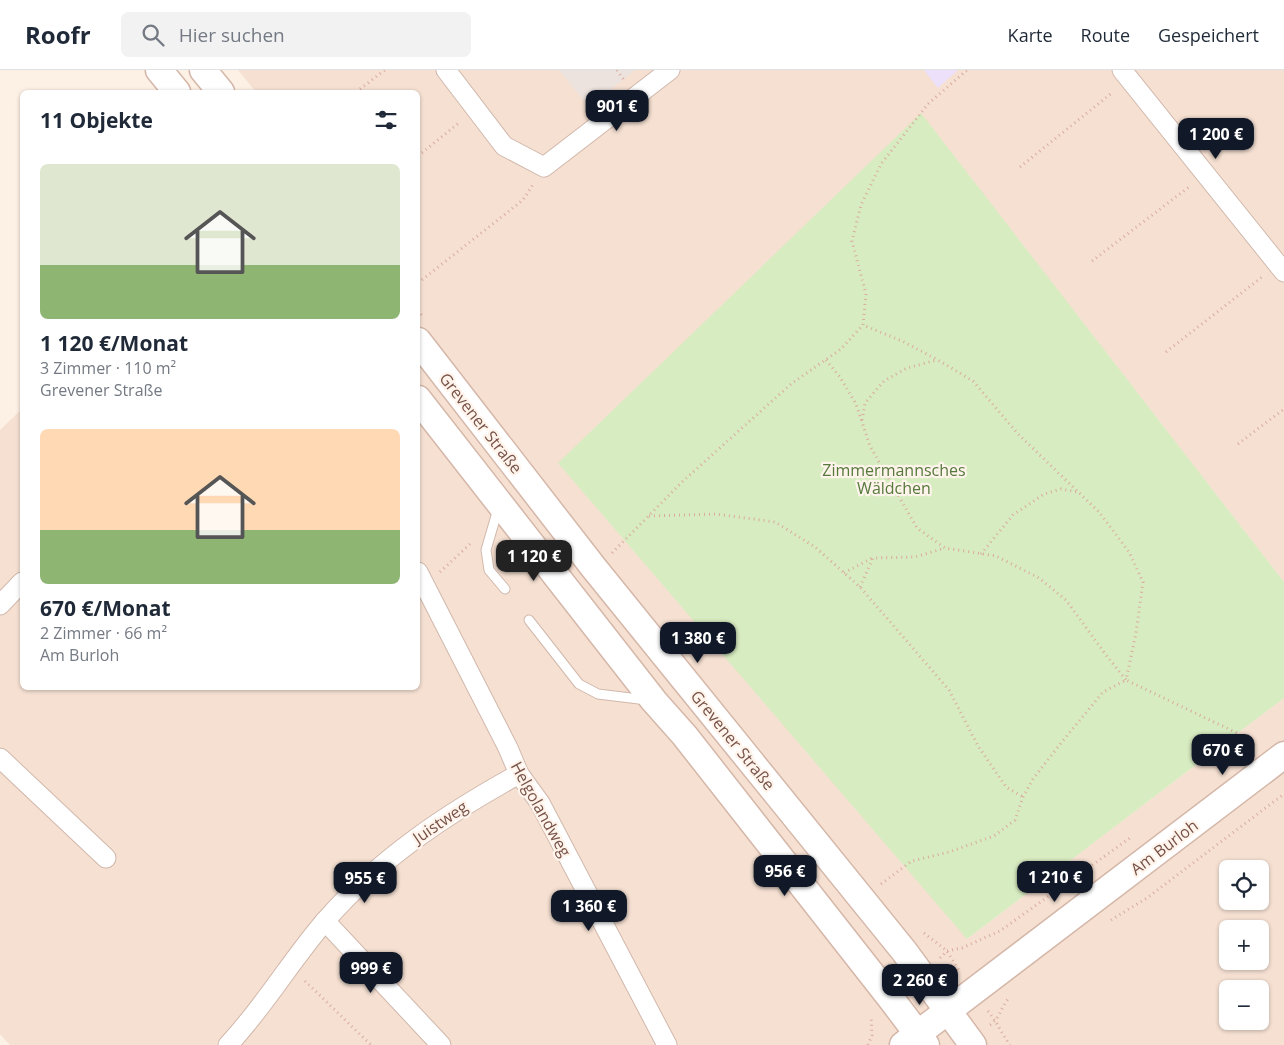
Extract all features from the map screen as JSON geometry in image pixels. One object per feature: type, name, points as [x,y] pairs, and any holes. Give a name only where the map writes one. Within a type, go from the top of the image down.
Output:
[{"type":"main road","points":[[159,70],[175,90]]},
{"type":"main road","points":[[203,70],[219,90]]},
{"type":"main road","name":"Grevener Straße","points":[[420,344],[594,568],[904,951],[973,1045]]},
{"type":"main road","points":[[420,402],[654,701],[685,736],[916,1041]]},
{"type":"main road","name":"Am Burloh","points":[[916,1041],[947,1010],[1284,755]]},
{"type":"street","points":[[446,70],[504,146],[544,166],[670,70]]},
{"type":"street","points":[[1126,75],[1281,268]]},
{"type":"street","name":"Helgolandweg","points":[[421,579],[508,748],[519,774],[540,803],[667,1045]]},
{"type":"street","points":[[0,606],[20,584]]},
{"type":"street","points":[[0,758],[106,858]]},
{"type":"street","name":"Juistweg","points":[[228,1045],[259,1009],[325,921],[371,874],[408,844],[474,799],[519,774]]},
{"type":"street","points":[[325,921],[441,1045]]},
{"type":"lane","points":[[500,504],[486,550],[489,570],[505,589]]},
{"type":"lane","points":[[529,620],[580,684],[598,694],[654,701]]},
{"type":"path","points":[[359,90],[385,70]]},
{"type":"path","points":[[612,553],[682,482],[791,384],[841,349],[864,325],[866,294],[852,241],[861,205],[886,157],[928,104],[967,70]]},
{"type":"path","points":[[1020,167],[1126,75]]},
{"type":"path","points":[[420,154],[476,110]]},
{"type":"path","points":[[420,281],[523,200],[544,166]]},
{"type":"path","points":[[1092,261],[1206,174]]},
{"type":"path","points":[[1166,352],[1281,268]]},
{"type":"path","points":[[864,325],[902,341],[973,381],[1018,434],[1099,512],[1129,552],[1143,582],[1136,633],[1126,680]]},
{"type":"path","points":[[826,360],[840,377],[856,404],[870,446],[917,528],[946,548],[996,556],[1039,578],[1066,600],[1126,680],[1237,733]]},
{"type":"path","points":[[862,420],[866,403],[884,381],[908,368],[938,360]]},
{"type":"path","points":[[1238,444],[1284,408]]},
{"type":"path","points":[[981,554],[1013,515],[1044,494],[1061,489],[1078,492]]},
{"type":"path","points":[[649,516],[716,514],[775,522],[815,547],[860,587],[949,690],[978,746],[1006,787],[1022,797]]},
{"type":"path","points":[[421,579],[470,543]]},
{"type":"path","points":[[844,573],[873,558],[914,557],[946,548]]},
{"type":"path","points":[[860,587],[873,558]]},
{"type":"path","points":[[862,900],[912,862],[949,852],[994,836],[1015,820],[1022,797],[1033,779],[1103,692],[1126,680]]},
{"type":"path","points":[[1109,921],[1147,898],[1284,794]]},
{"type":"path","points":[[947,951],[962,948],[1000,931],[1133,836]]},
{"type":"path","points":[[288,969],[307,983],[371,1045]]},
{"type":"path","points":[[868,1045],[872,1035],[871,1016]]},
{"type":"path","points":[[996,1021],[1010,1045]]},
{"type":"shaded area","points":[[238,70],[1284,70],[1284,582],[921,114],[967,939],[1284,698],[1284,1045],[10,1045],[0,1034],[0,430],[20,411],[20,690],[420,690],[420,90],[254,90]]},
{"type":"shaded area","points":[[559,70],[635,70],[589,107]]},
{"type":"shaded area","points":[[924,70],[958,70],[938,88]]},
{"type":"green space","name":"Zimmermannsches Wäldchen","points":[[921,113],[1284,582],[1284,698],[967,939],[558,463]]}]
